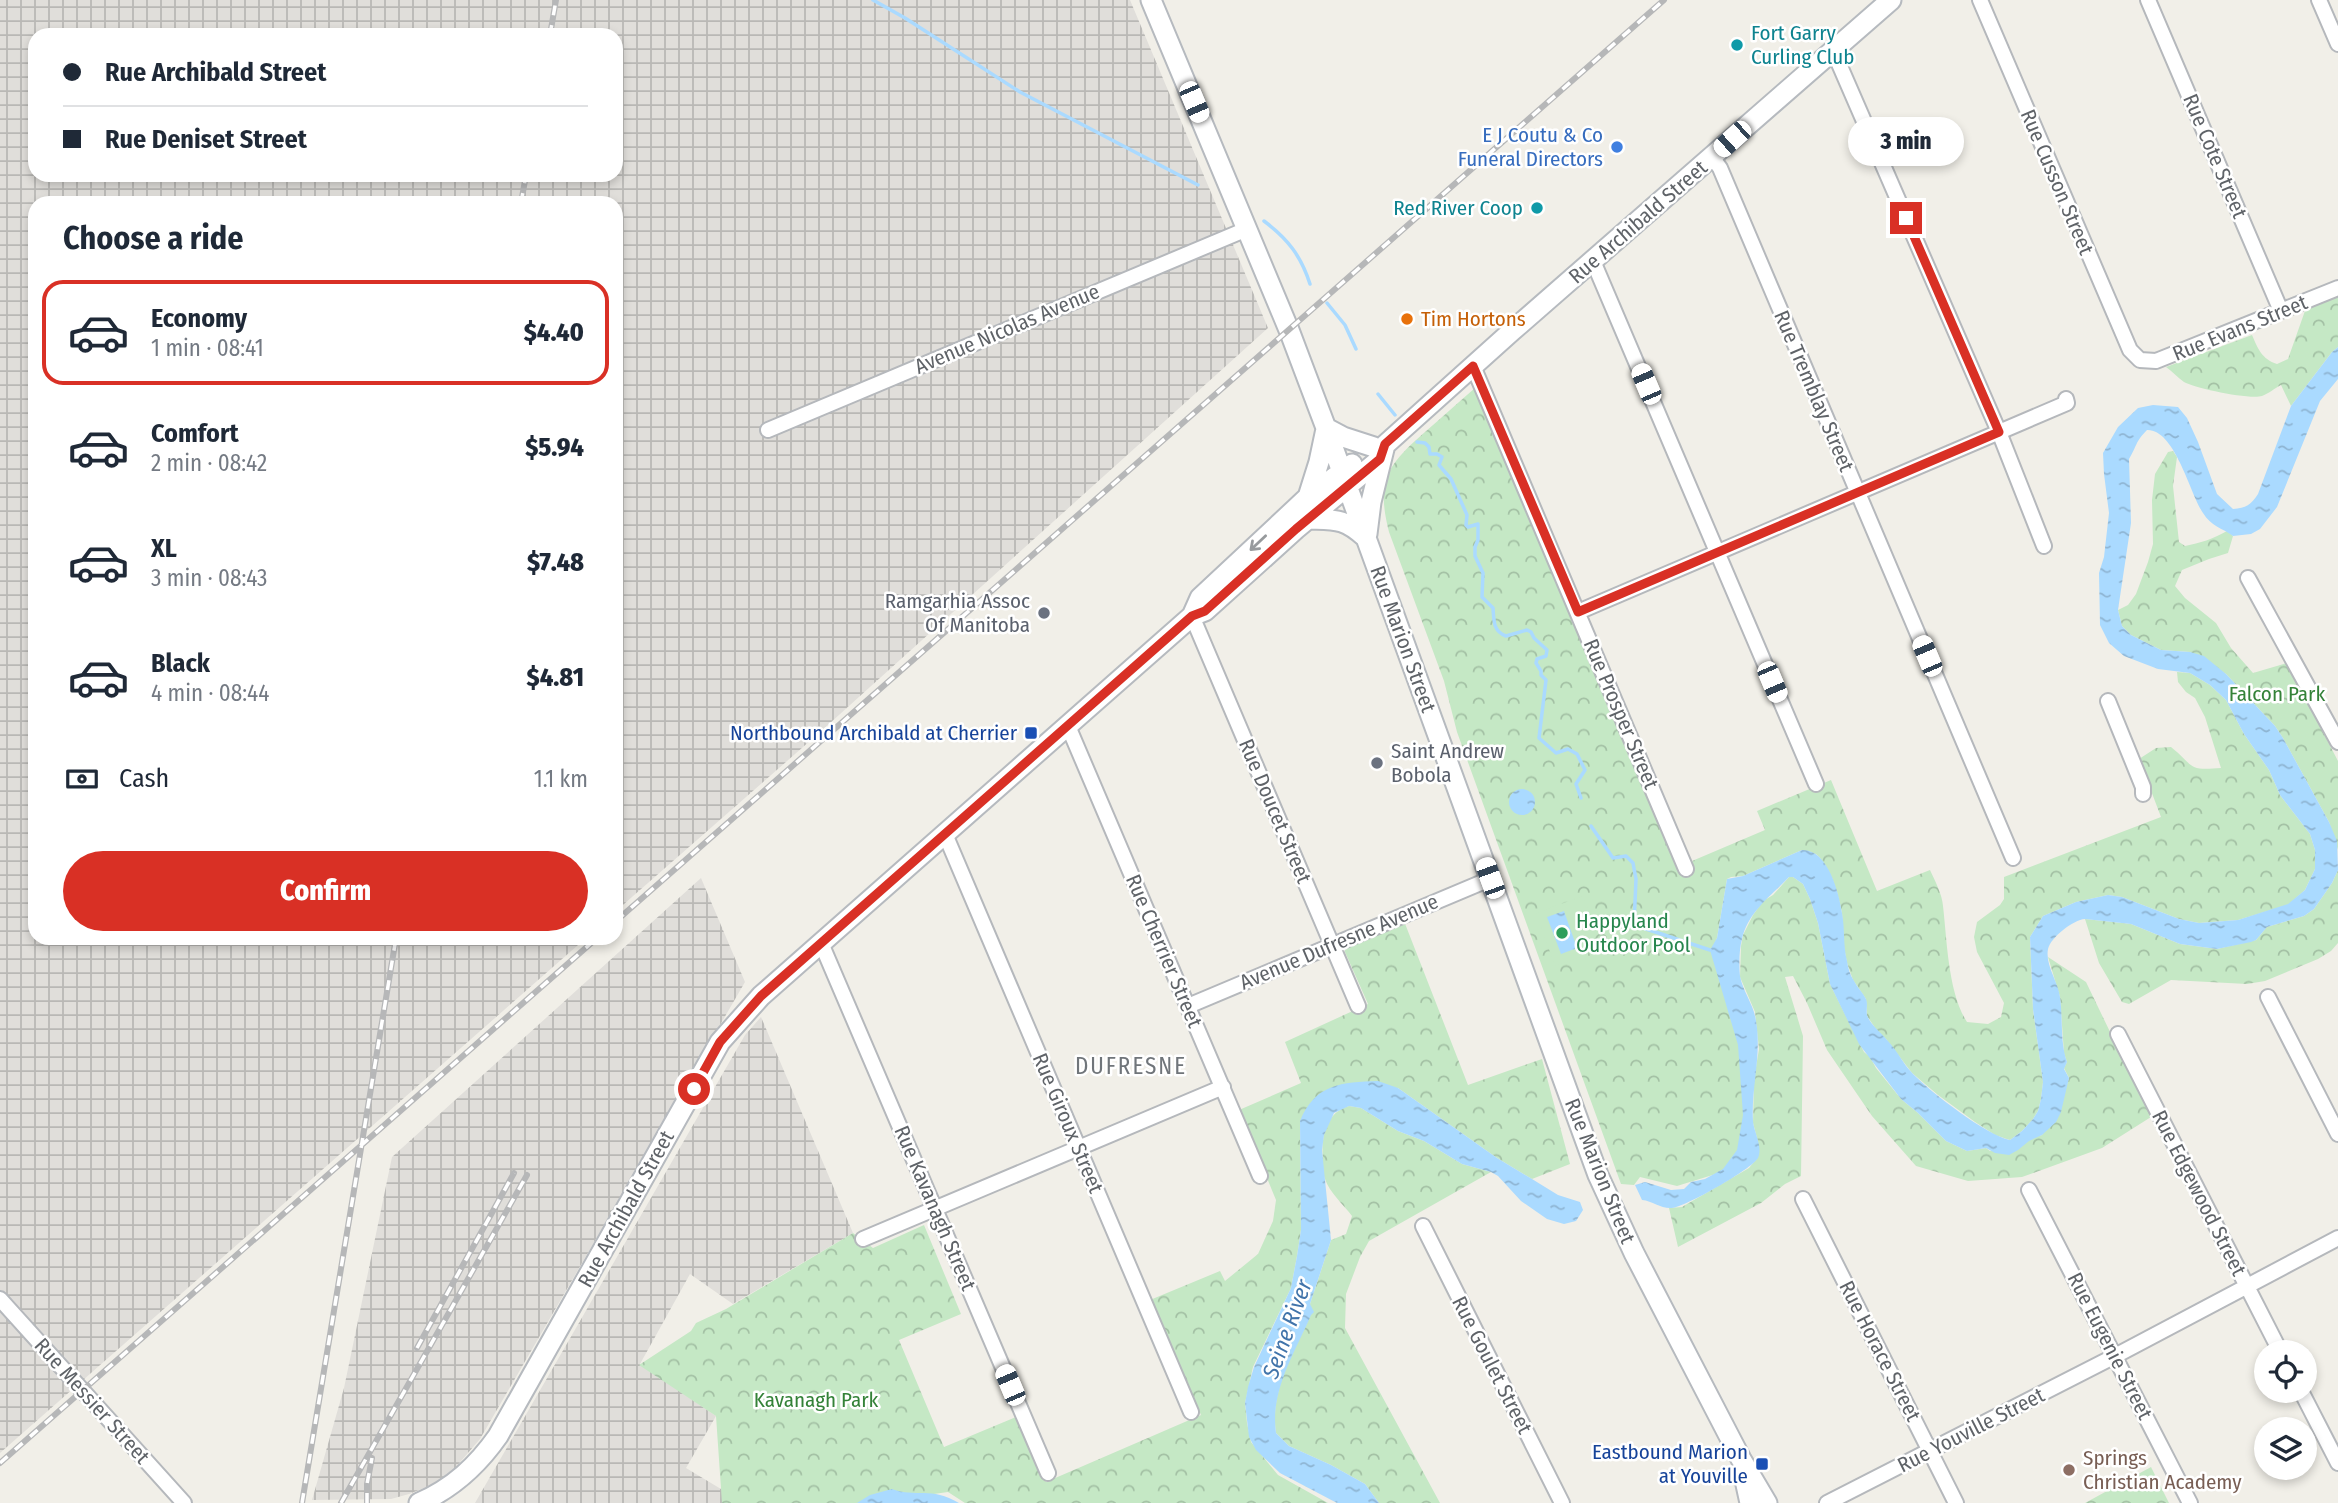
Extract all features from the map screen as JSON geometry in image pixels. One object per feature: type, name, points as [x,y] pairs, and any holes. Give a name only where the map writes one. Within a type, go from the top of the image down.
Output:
[{"type":"main road","name":"Rue Marion Street","points":[[1151,0],[1247,229],[1326,428],[1598,1175],[1634,1253],[1741,1459],[1767,1503]]},
{"type":"main road","name":"Rue Archibald Street","points":[[419,1503],[463,1477],[487,1452],[521,1398],[720,1042],[761,996],[1192,616],[1205,611],[1308,519],[1345,478],[1891,0]]},
{"type":"main road","points":[[1308,497],[1320,462],[1326,428],[1342,438],[1383,447],[1366,538]]},
{"type":"main road","name":"Rue Archibald Street","points":[[1192,616],[1200,597],[1308,497],[1345,478]]},
{"type":"main road","points":[[1308,519],[1351,524],[1366,538]]},
{"type":"main road","points":[[1741,1459],[1749,1503]]},
{"type":"street","name":"Rue Cusson Street","points":[[1980,0],[2130,350],[2140,360]]},
{"type":"street","name":"Rue Cote Street","points":[[2148,0],[2281,311]]},
{"type":"street","points":[[2319,0],[2338,44]]},
{"type":"street","points":[[1833,50],[1999,432],[2044,546]]},
{"type":"street","name":"Rue Tremblay Street","points":[[1712,157],[1720,168],[2013,858]]},
{"type":"street","name":"Avenue Nicolas Avenue","points":[[768,430],[1247,229]]},
{"type":"street","points":[[1593,261],[1816,784]]},
{"type":"street","name":"Rue Evans Street","points":[[2140,360],[2156,361],[2338,288]]},
{"type":"street","name":"Rue Prosper Street","points":[[1473,366],[1686,869]]},
{"type":"street","points":[[1578,612],[2067,403],[2066,399]]},
{"type":"street","points":[[2248,578],[2338,742]]},
{"type":"street","name":"Rue Doucet Street","points":[[1192,616],[1357,1006]]},
{"type":"street","points":[[2108,701],[2143,787],[2143,794]]},
{"type":"street","name":"Rue Cherrier Street","points":[[1069,726],[1260,1176]]},
{"type":"street","name":"Rue Giroux Street","points":[[945,834],[1191,1412]]},
{"type":"street","name":"Avenue Dufresne Avenue","points":[[1188,1006],[1490,878]]},
{"type":"street","name":"Rue Kavanagh Street","points":[[821,943],[1048,1473]]},
{"type":"street","points":[[2268,997],[2338,1134]]},
{"type":"street","name":"Rue Edgewood Street","points":[[2118,1034],[2274,1340]]},
{"type":"street","points":[[863,1239],[1223,1087]]},
{"type":"street","name":"Rue Eugenie Street","points":[[2029,1190],[2190,1503]]},
{"type":"street","name":"Rue Horace Street","points":[[1803,1199],[1956,1503]]},
{"type":"street","name":"Rue Goulet Street","points":[[1423,1226],[1562,1503]]},
{"type":"street","points":[[2247,1286],[2338,1238]]},
{"type":"street","name":"Rue Youville Street","points":[[1827,1503],[2247,1286]]},
{"type":"street","name":"Rue Messier Street","points":[[0,1299],[184,1503]]},
{"type":"street","points":[[2307,1403],[2338,1463]]},
{"type":"shaded area","points":[[0,0],[1130,0],[1268,328],[819,733],[623,905],[623,196],[28,196],[28,945],[578,945],[0,1453]]},
{"type":"shaded area","points":[[701,878],[745,982],[480,1439],[455,1468],[434,1484],[409,1494],[391,1499],[312,1500],[344,1388],[392,1157]]},
{"type":"shaded area","points":[[761,1017],[853,1233],[733,1304],[690,1274],[640,1364],[716,1416],[686,1468],[731,1495],[726,1503],[475,1503],[745,1035]]},
{"type":"green space","points":[[2338,294],[2338,347],[2291,406],[2281,385],[2262,396],[2235,395],[2190,384],[2166,367],[2252,335],[2264,356],[2277,364],[2288,359],[2306,308]]},
{"type":"green space","points":[[1475,388],[1682,874],[1695,869],[1692,861],[1765,830],[1757,811],[1831,780],[1877,891],[1930,870],[1942,901],[1949,966],[1961,1010],[1967,1022],[1988,1024],[2001,1017],[2004,1003],[1977,952],[1974,937],[1977,922],[2004,899],[2004,877],[2161,817],[2139,759],[2156,748],[2171,747],[2196,768],[2221,768],[2205,717],[2195,698],[2178,682],[2177,672],[2190,673],[2210,685],[2226,700],[2244,734],[2269,770],[2280,795],[2310,834],[2315,850],[2315,869],[2305,890],[2288,905],[2238,920],[2199,923],[2179,919],[2122,897],[2108,895],[2076,902],[2043,916],[2030,937],[2033,1009],[2043,1082],[2041,1099],[2033,1119],[2010,1140],[1995,1135],[1975,1122],[1912,1073],[1867,1016],[1866,999],[1853,980],[1847,963],[1837,892],[1832,878],[1816,854],[1802,850],[1743,876],[1731,877],[1727,879],[1713,948],[1741,1041],[1746,1128],[1732,1169],[1677,1186],[1640,1177],[1634,1185],[1621,1184],[1457,732],[1444,681],[1389,532],[1385,514],[1385,487],[1393,465],[1412,444]]},
{"type":"green space","name":"Falcon Park","points":[[2173,451],[2177,457],[2173,486],[2179,542],[2185,546],[2191,545],[2227,531],[2233,536],[2228,553],[2182,570],[2175,586],[2185,598],[2216,623],[2231,648],[2253,673],[2287,663],[2338,761],[2338,850],[2329,822],[2283,738],[2226,674],[2190,652],[2161,650],[2131,635],[2122,626],[2118,610],[2128,605],[2136,594],[2153,544],[2152,500],[2155,474],[2168,452]]},
{"type":"green space","points":[[2338,870],[2338,943],[2318,959],[2265,981],[2247,984],[2171,980],[2129,1004],[2122,1002],[2099,963],[2085,919],[2131,924],[2180,944],[2217,949],[2256,940],[2267,927],[2304,916],[2314,909]]},
{"type":"green space","points":[[1789,877],[1803,884],[1810,899],[1818,923],[1830,984],[1864,1052],[1901,1099],[1946,1141],[1967,1151],[1986,1148],[1990,1151],[2042,1135],[2069,1078],[2064,1068],[2067,1062],[2060,997],[2048,957],[2086,982],[2151,1117],[2102,1148],[2022,1177],[1968,1181],[1916,1166],[1872,1116],[1827,1050],[1793,976],[1785,977],[1803,1036],[1801,1176],[1785,1184],[1761,1203],[1678,1247],[1669,1208],[1682,1207],[1749,1168],[1758,1157],[1758,1142],[1753,1123],[1754,1079],[1759,1049],[1755,1012],[1740,977],[1741,946],[1743,935],[1753,915],[1763,901],[1773,895]]},
{"type":"green space","points":[[1583,896],[1594,926],[1588,955],[1555,966],[1536,913]]},
{"type":"green space","name":"Kavanagh Park","points":[[1404,921],[1468,1085],[1542,1059],[1570,1164],[1532,1179],[1497,1158],[1398,1088],[1300,1121],[1301,1230],[1291,1288],[1253,1367],[1245,1403],[1251,1442],[1278,1475],[1328,1503],[965,1503],[948,1492],[870,1503],[722,1503],[716,1416],[639,1365],[691,1331],[696,1323],[726,1309],[853,1233],[873,1248],[924,1225],[961,1314],[899,1340],[944,1447],[1016,1417],[1046,1482],[1201,1415],[1150,1300],[1220,1271],[1225,1281],[1258,1254],[1273,1221],[1276,1200],[1239,1110],[1301,1083],[1285,1042],[1368,1004],[1345,947]]},
{"type":"green space","points":[[1349,1106],[1361,1108],[1398,1131],[1424,1141],[1462,1164],[1491,1172],[1369,1241],[1346,1294],[1345,1328],[1440,1503],[1379,1503],[1365,1484],[1289,1446],[1276,1433],[1275,1410],[1283,1377],[1308,1320],[1310,1304],[1331,1240],[1346,1234],[1352,1216],[1333,1194],[1323,1173],[1326,1128],[1334,1115]]},
{"type":"green space","points":[[2151,1467],[2169,1503],[2085,1503]]},
{"type":"water","points":[[2338,347],[2338,379],[2320,401],[2277,507],[2260,529],[2251,534],[2233,536],[2210,521],[2198,504],[2181,464],[2166,440],[2157,432],[2147,430],[2143,434],[2129,459],[2131,523],[2118,610],[2122,626],[2131,635],[2161,650],[2204,656],[2226,674],[2283,738],[2337,841],[2338,870],[2314,909],[2304,916],[2267,927],[2256,940],[2217,949],[2180,944],[2131,924],[2085,919],[2063,930],[2053,939],[2048,949],[2050,967],[2060,997],[2063,1047],[2067,1062],[2064,1069],[2069,1078],[2061,1112],[2056,1122],[2042,1135],[2009,1155],[1995,1153],[1986,1148],[1967,1151],[1946,1141],[1901,1099],[1859,1044],[1830,984],[1818,923],[1810,899],[1803,884],[1789,877],[1749,921],[1740,948],[1740,976],[1755,1015],[1758,1034],[1753,1108],[1758,1158],[1732,1178],[1679,1206],[1668,1208],[1642,1200],[1635,1185],[1645,1182],[1671,1190],[1684,1189],[1691,1182],[1705,1179],[1723,1169],[1737,1150],[1743,1115],[1738,1045],[1710,950],[1717,938],[1727,879],[1743,876],[1802,850],[1819,857],[1835,884],[1842,913],[1849,969],[1866,999],[1867,1015],[1871,1022],[1909,1070],[1933,1092],[1974,1122],[2010,1140],[2033,1119],[2041,1099],[2043,1082],[2033,1009],[2030,937],[2043,916],[2076,902],[2108,895],[2122,897],[2179,919],[2199,923],[2238,920],[2288,904],[2305,890],[2315,869],[2315,850],[2310,834],[2280,795],[2269,770],[2244,734],[2226,700],[2210,685],[2190,673],[2158,669],[2124,656],[2109,643],[2100,625],[2099,573],[2104,557],[2109,513],[2103,453],[2118,427],[2138,408],[2153,405],[2178,407],[2187,418],[2198,442],[2217,494],[2233,509],[2245,507],[2258,494],[2291,406]]},
{"type":"water","points":[[1522,789],[1531,793],[1535,802],[1531,811],[1522,815],[1513,811],[1509,802],[1513,793]]},
{"type":"water","name":"Happyland Outdoor Pool","points":[[1564,911],[1577,948],[1561,954],[1547,917]]},
{"type":"water","name":"Seine River","points":[[1378,1081],[1398,1088],[1497,1158],[1558,1195],[1580,1202],[1583,1210],[1576,1221],[1564,1224],[1547,1219],[1521,1201],[1491,1172],[1462,1164],[1424,1141],[1398,1131],[1361,1108],[1349,1106],[1334,1113],[1324,1135],[1322,1150],[1331,1240],[1310,1304],[1314,1312],[1285,1372],[1275,1417],[1276,1433],[1289,1446],[1365,1484],[1379,1503],[1337,1503],[1280,1473],[1256,1450],[1249,1437],[1245,1403],[1254,1367],[1291,1288],[1301,1230],[1300,1121],[1313,1099],[1322,1092],[1341,1084]]},
{"type":"water","points":[[892,1489],[909,1493],[932,1493],[959,1503],[857,1503],[870,1495]]},
{"type":"waterway","points":[[873,0],[1020,92],[1198,185]]},
{"type":"waterway","points":[[1264,221],[1293,249],[1310,284]]},
{"type":"waterway","points":[[1327,303],[1345,325],[1356,349]]},
{"type":"waterway","points":[[1378,394],[1395,415]]},
{"type":"waterway","points":[[1417,442],[1425,443],[1430,454],[1442,457],[1439,465],[1451,479],[1467,515],[1466,525],[1468,527],[1478,524],[1475,556],[1483,573],[1482,597],[1493,608],[1496,628],[1506,636],[1527,630],[1547,650],[1546,656],[1537,659],[1536,663],[1546,680],[1539,738],[1556,753],[1568,749],[1577,754],[1585,770],[1576,784],[1581,798]]},
{"type":"waterway","points":[[1591,826],[1613,858],[1626,856],[1633,863],[1636,879],[1634,925],[1710,950]]},
{"type":"railway","points":[[551,28],[556,0]]},
{"type":"railway","points":[[623,915],[1664,0]]},
{"type":"railway","points":[[522,196],[525,182]]},
{"type":"railway","points":[[302,1503],[395,945]]},
{"type":"railway","points":[[0,1463],[589,945]]},
{"type":"railway","points":[[417,1348],[514,1173]]},
{"type":"railway","points":[[341,1503],[527,1175]]},
{"type":"railway","points":[[367,1503],[372,1458]]},
{"type":"place","name":"Fort Garry Curling Club","points":[[1737,45]]},
{"type":"place","name":"E J Coutu & Co Funeral Directors","points":[[1617,147]]},
{"type":"place","name":"Red River Coop","points":[[1537,208]]},
{"type":"place","name":"Tim Hortons","points":[[1407,319]]},
{"type":"place","name":"Ramgarhia Assoc Of Manitoba","points":[[1044,613]]},
{"type":"place","name":"Northbound Archibald at Cherrier","points":[[1031,733]]},
{"type":"place","name":"Saint Andrew Bobola","points":[[1377,763]]},
{"type":"place","name":"Happyland Outdoor Pool","points":[[1562,933]]},
{"type":"place","name":"Eastbound Marion at Youville","points":[[1762,1464]]},
{"type":"place","name":"Springs Christian Academy","points":[[2069,1470]]},
{"type":"district","name":"DUFRESNE","points":[[1131,1066]]},
{"type":"route","points":[[694,1089],[720,1042],[761,996],[1192,616],[1205,611],[1296,529],[1380,459],[1385,444],[1473,366],[1578,612],[1999,432],[1906,218]]}]
